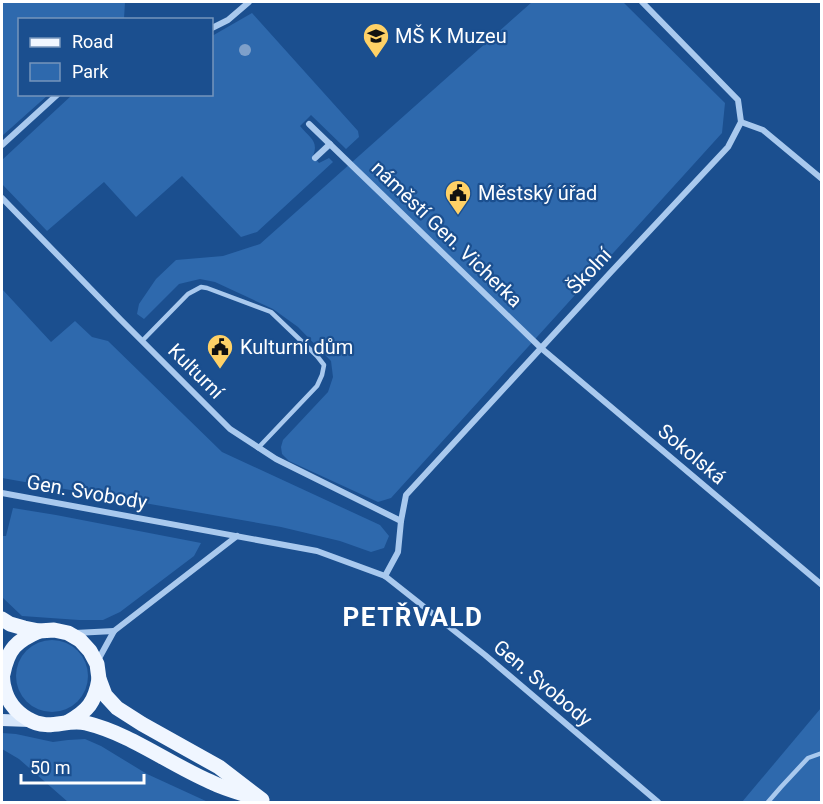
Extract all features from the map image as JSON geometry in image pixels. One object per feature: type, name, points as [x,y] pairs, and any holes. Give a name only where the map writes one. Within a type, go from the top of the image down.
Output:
[{"type":"main road","points":[[2,619],[10,624],[39,631],[54,630],[68,633],[81,640],[90,651],[105,695],[117,708],[219,767],[265,802]]},
{"type":"main road","points":[[39,631],[26,637],[14,647],[6,660],[2,680],[9,700],[18,712],[30,721],[42,725],[84,722],[109,730],[212,783],[265,802]]},
{"type":"main road","points":[[68,722],[80,716],[90,706],[96,693],[98,672]]},
{"type":"street","points":[[213,28],[228,20],[249,2]]},
{"type":"street","points":[[642,2],[738,100],[741,122],[763,130],[822,179]]},
{"type":"street","points":[[2,145],[56,96]]},
{"type":"street","name":"Školní","points":[[385,576],[398,552],[406,495],[728,147],[741,122]]},
{"type":"street","name":"náměstí Gen. Vicherka","points":[[309,124],[541,348]]},
{"type":"street","points":[[315,158],[330,144]]},
{"type":"street","name":"Kulturní","points":[[2,198],[230,429],[276,459],[401,521]]},
{"type":"street","name":"Sokolská","points":[[541,348],[822,585]]},
{"type":"street","name":"Gen. Svobody","points":[[2,493],[317,551],[385,576],[485,655],[658,802]]},
{"type":"street","points":[[98,672],[114,631],[237,536]]},
{"type":"street","points":[[68,633],[114,631]]},
{"type":"street","points":[[2,720],[30,721]]},
{"type":"lane","points":[[142,341],[188,294],[201,287],[271,312],[324,365],[317,386],[258,448]]},
{"type":"lane","points":[[768,802],[808,758],[822,753]]},
{"type":"green space","points":[[2,2],[125,2],[124,18],[18,18],[18,96],[47,96],[2,136]]},
{"type":"green space","points":[[532,2],[623,2],[725,103],[722,133],[391,498],[378,502],[289,461],[282,454],[283,440],[328,392],[333,377],[331,361],[298,327],[273,309],[215,282],[200,279],[179,284],[144,319],[137,314],[139,304],[156,279],[176,260],[223,256],[260,244]]},
{"type":"green space","points":[[252,13],[358,131],[359,137],[346,149],[311,115],[300,126],[314,143],[313,156],[319,163],[329,158],[333,162],[257,232],[241,237],[182,176],[136,217],[104,182],[47,231],[2,184],[2,160],[71,96],[213,96],[213,35]]},
{"type":"green space","points":[[2,289],[51,342],[75,321],[92,337],[108,341],[222,452],[380,525],[389,536],[384,548],[371,552],[340,541],[281,527],[2,478]]},
{"type":"green space","points":[[13,508],[201,543],[194,556],[120,612],[103,620],[22,616],[2,597],[2,536],[6,536]]},
{"type":"green space","points":[[52,640],[72,646],[82,656],[88,676],[82,696],[72,706],[52,712],[32,706],[22,696],[16,676],[22,656],[32,646]]},
{"type":"green space","points":[[821,708],[821,802],[742,802]]},
{"type":"green space","points":[[2,733],[53,742],[85,739],[147,774],[208,802],[68,802],[19,759],[2,749]]},
{"type":"place","name":"MŠ K Muzeu","points":[[376,59]]},
{"type":"place","name":"Městský úřad","points":[[458,216]]},
{"type":"place","name":"Kulturní dům","points":[[220,370]]},
{"type":"district","name":"PETŘVALD","points":[[413,617]]}]
